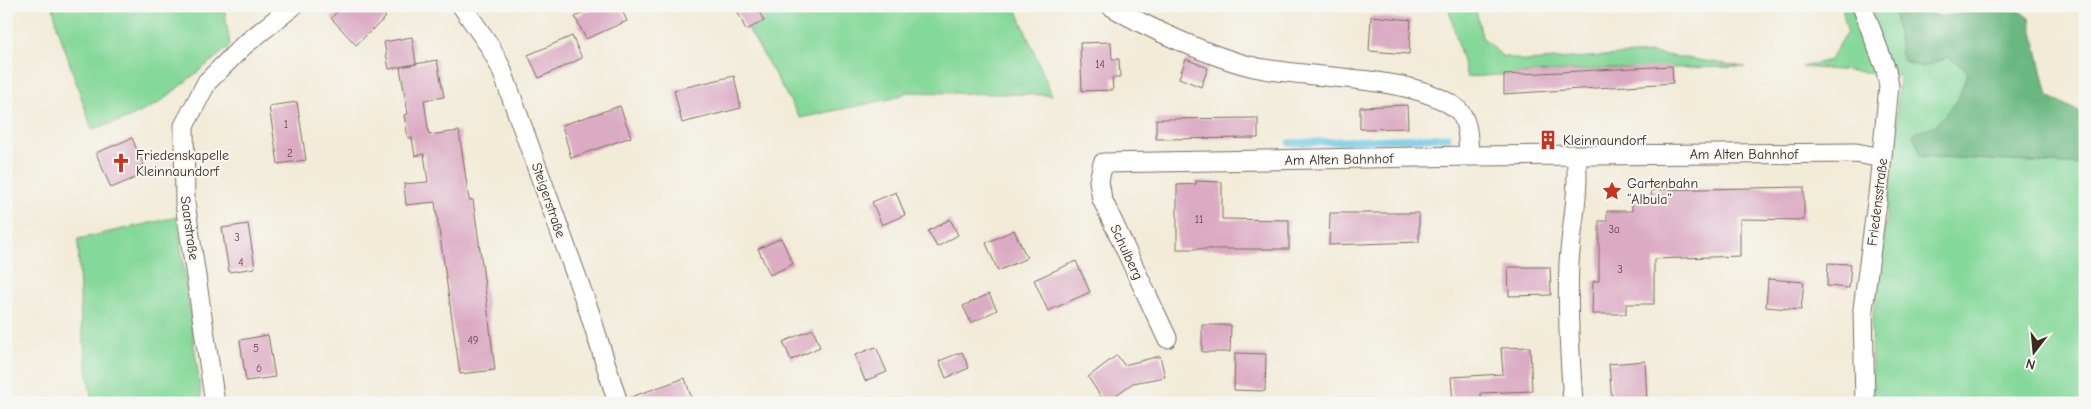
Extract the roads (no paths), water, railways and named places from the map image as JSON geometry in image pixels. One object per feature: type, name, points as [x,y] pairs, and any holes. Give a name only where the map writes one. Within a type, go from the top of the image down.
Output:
[{"type":"street","name":"Saarstraße","points":[[215,403],[186,203],[184,126],[207,82],[243,46],[293,6]]},
{"type":"street","name":"Steigerstraße","points":[[462,6],[489,45],[501,68],[588,311],[618,403]]},
{"type":"street","points":[[1111,6],[1129,17],[1206,51],[1254,67],[1412,88],[1439,97],[1459,111],[1464,120],[1469,156]]},
{"type":"street","name":"Friedensstraße","points":[[1862,6],[1886,70],[1889,86],[1863,309],[1865,403]]},
{"type":"street","name":"Am Alten Bahnhof","points":[[1102,163],[1469,156],[1856,153],[1882,158]]},
{"type":"street","points":[[1574,403],[1569,339],[1569,265],[1578,173],[1576,156]]},
{"type":"street","name":"Schulberg","points":[[1102,163],[1099,181],[1102,199],[1167,338]]},
{"type":"waterway","points":[[1290,143],[1448,137]]},
{"type":"place","name":"Kleinnaundorf","points":[[1548,140]]},
{"type":"place","name":"Friedenskapelle Kleinnaundorf","points":[[121,163]]},
{"type":"place","name":"Gartenbahn “Albula”","points":[[1612,191]]}]
